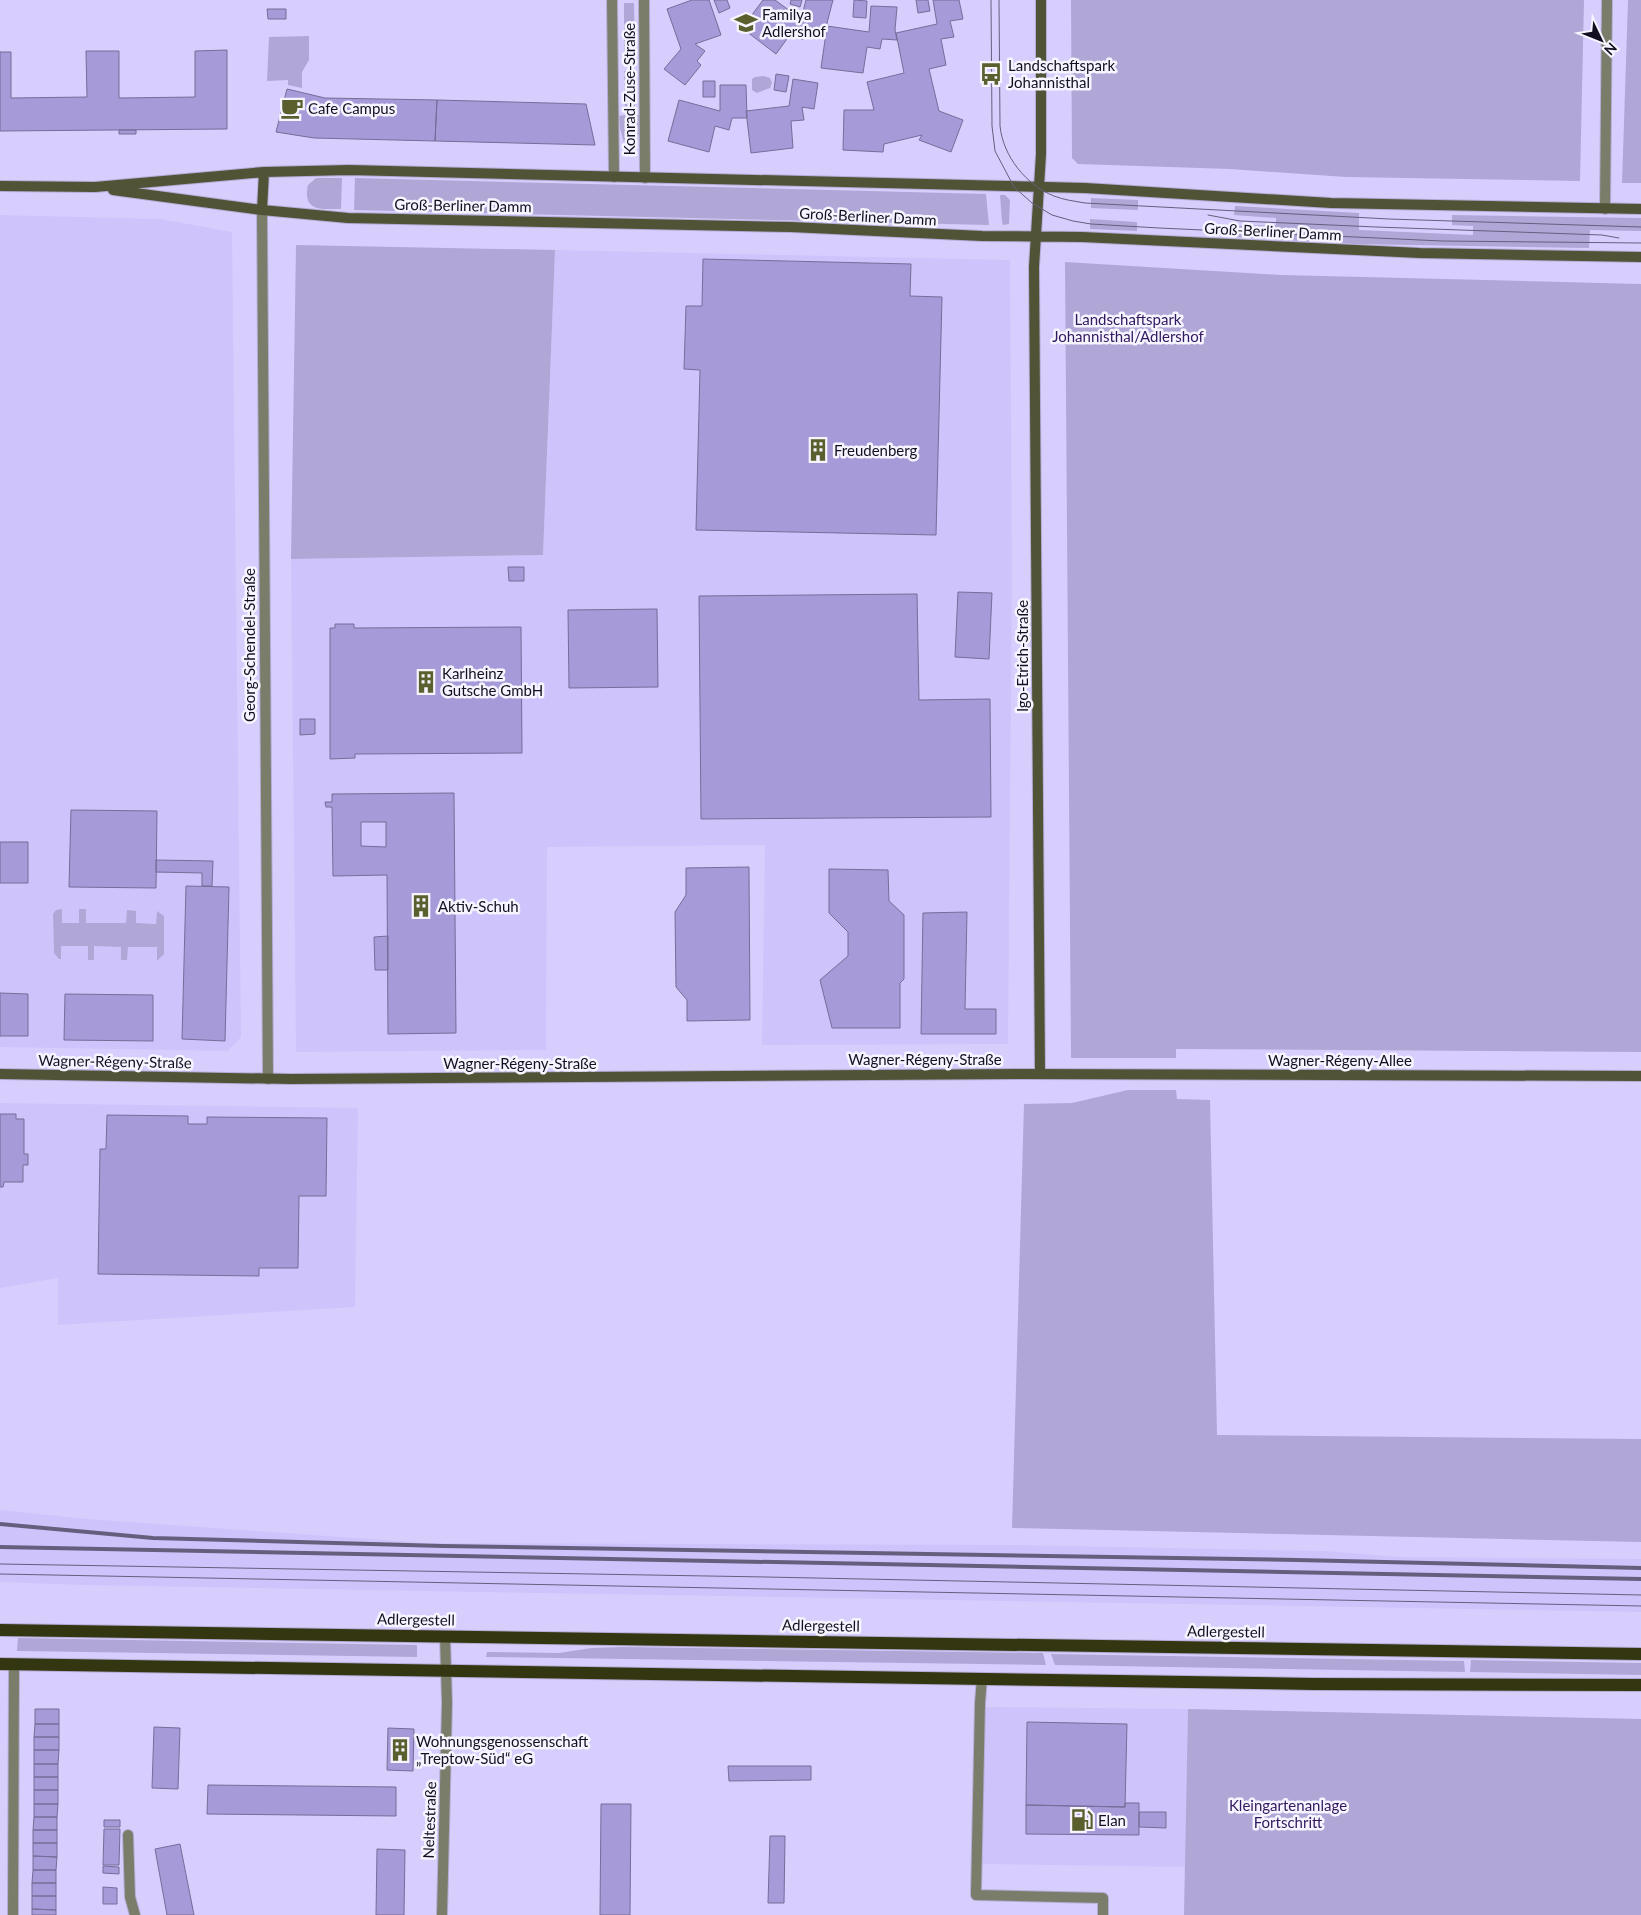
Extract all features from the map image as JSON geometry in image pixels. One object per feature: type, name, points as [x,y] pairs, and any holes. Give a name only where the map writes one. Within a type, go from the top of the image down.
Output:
[{"type":"main road","name":"Igo-Etrich-Straße","points":[[1040,1074],[1034,272],[1041,146],[1041,0]]},
{"type":"main road","name":"Groß-Berliner Damm","points":[[95,188],[264,172],[349,170],[1085,188],[1331,203],[1641,209]]},
{"type":"main road","points":[[262,210],[264,172]]},
{"type":"main road","name":"Groß-Berliner Damm","points":[[0,186],[95,188],[262,210],[348,218],[791,227],[1036,237],[1092,237],[1420,253],[1641,257]]},
{"type":"main road","name":"Wagner-Régeny-Straße","points":[[0,1074],[268,1079],[1040,1074]]},
{"type":"main road","name":"Wagner-Régeny-Allee","points":[[1040,1074],[1641,1076]]},
{"type":"main road","name":"Adlergestell","points":[[0,1630],[1641,1654]]},
{"type":"main road","points":[[0,1664],[1380,1684],[1641,1685]]},
{"type":"street","name":"Konrad-Zuse-Straße","points":[[612,0],[614,177]]},
{"type":"street","name":"Konrad-Zuse-Straße","points":[[644,0],[645,178]]},
{"type":"street","points":[[1605,209],[1607,0]]},
{"type":"street","name":"Georg-Schendel-Straße","points":[[262,210],[268,1079]]},
{"type":"street","name":"Neltestraße","points":[[442,1915],[446,1636]]},
{"type":"street","points":[[13,1915],[14,1664]]},
{"type":"street","points":[[982,1678],[976,1895],[1103,1898],[1102,1915]]},
{"type":"street","points":[[128,1835],[130,1897],[135,1915]]},
{"type":"shaded area","points":[[0,215],[161,219],[232,232],[241,1037],[228,1051],[0,1047]]},
{"type":"shaded area","points":[[555,250],[1010,260],[1012,574],[1008,1044],[762,1045],[765,845],[547,847],[546,1050],[296,1052],[291,559],[543,555]]},
{"type":"shaded area","points":[[0,1103],[358,1108],[355,1307],[58,1325],[58,1278],[0,1288]]},
{"type":"shaded area","points":[[0,1510],[88,1519],[426,1543],[1012,1545],[1326,1551],[1398,1557],[1641,1559],[1641,1612],[82,1585],[0,1582]]},
{"type":"shaded area","points":[[985,1707],[1188,1709],[1185,1867],[981,1864]]},
{"type":"green space","points":[[1071,0],[1584,0],[1580,181],[1346,177],[1230,169],[1078,164],[1072,158]]},
{"type":"green space","points":[[1628,0],[1641,0],[1641,183],[1622,183]]},
{"type":"green space","points":[[624,3],[634,3],[635,62],[624,62]]},
{"type":"green space","points":[[309,36],[309,60],[302,72],[302,88],[288,85],[288,80],[267,81],[269,37]]},
{"type":"green space","points":[[624,71],[635,71],[635,115],[640,115],[640,123],[639,135],[633,145],[624,143],[620,128],[619,116],[625,115]]},
{"type":"green space","points":[[764,76],[770,78],[772,83],[770,88],[757,93],[752,90],[752,79]]},
{"type":"green space","points":[[316,178],[342,178],[341,209],[321,209],[311,204],[307,194],[308,185]]},
{"type":"green space","points":[[355,178],[986,194],[989,225],[354,210]]},
{"type":"green space","points":[[1000,195],[1005,195],[1010,200],[1009,224],[1003,225],[1002,222]]},
{"type":"green space","points":[[1091,198],[1138,200],[1138,210],[1091,208]]},
{"type":"green space","points":[[1235,206],[1359,213],[1359,230],[1473,235],[1473,226],[1452,225],[1452,215],[1641,218],[1641,231],[1590,230],[1589,248],[1354,244],[1233,237],[1233,226],[1276,225],[1276,218],[1234,215]]},
{"type":"green space","points":[[1090,219],[1137,222],[1137,231],[1090,229]]},
{"type":"green space","points":[[296,245],[555,250],[543,555],[291,559]]},
{"type":"green space","name":"Landschaftspark Johannisthal/Adlershof","points":[[1065,262],[1282,275],[1641,284],[1641,1052],[1176,1049],[1176,1058],[1071,1058]]},
{"type":"green space","points":[[62,909],[62,923],[79,923],[79,909],[86,909],[86,923],[126,923],[127,910],[136,911],[136,923],[156,924],[157,911],[164,916],[164,954],[157,961],[157,947],[128,947],[127,960],[121,960],[121,947],[94,946],[94,960],[88,960],[88,946],[61,946],[61,959],[59,959],[54,953],[53,914],[56,910]]},
{"type":"green space","points":[[1128,1090],[1176,1090],[1177,1099],[1210,1100],[1217,1435],[1641,1439],[1641,1542],[1012,1528],[1024,1104],[1072,1103]]},
{"type":"green space","points":[[18,1638],[417,1645],[417,1657],[17,1651]]},
{"type":"green space","points":[[592,1648],[1043,1653],[1046,1665],[486,1657],[487,1652],[559,1653]]},
{"type":"green space","points":[[1051,1654],[1464,1661],[1465,1672],[1055,1665]]},
{"type":"green space","points":[[1471,1660],[1641,1663],[1641,1675],[1470,1672]]},
{"type":"green space","name":"Kleingartenanlage Fortschritt","points":[[1188,1709],[1641,1719],[1641,1915],[1184,1915]]},
{"type":"building","points":[[692,0],[709,0],[721,35],[695,44],[705,51],[697,61],[701,65],[685,85],[664,69],[681,49],[667,9]]},
{"type":"building","points":[[714,0],[727,0],[730,8],[719,13]]},
{"type":"building","points":[[763,0],[775,0],[801,19],[806,0],[833,0],[826,33],[811,28],[802,40],[792,32],[776,54],[742,28]]},
{"type":"building","points":[[791,0],[802,0],[800,7],[790,4]]},
{"type":"building","points":[[854,0],[867,1],[866,18],[853,17]]},
{"type":"building","points":[[916,0],[928,0],[930,11],[918,13]]},
{"type":"building","points":[[933,0],[959,0],[963,19],[950,21],[954,37],[941,39],[946,65],[929,69],[939,111],[963,120],[951,152],[919,140],[922,135],[884,144],[883,152],[843,150],[844,110],[874,110],[867,82],[904,73],[896,33],[937,24]]},
{"type":"building","points":[[871,6],[897,7],[895,30],[897,40],[882,39],[880,49],[867,47],[863,73],[821,68],[827,26],[869,32]]},
{"type":"building","points":[[267,9],[286,9],[286,19],[268,19]]},
{"type":"building","points":[[227,50],[227,129],[0,131],[0,52],[11,52],[11,98],[87,97],[86,51],[119,51],[119,98],[195,97],[195,51]]},
{"type":"building","points":[[776,74],[789,76],[786,92],[774,90]]},
{"type":"building","points":[[793,79],[818,83],[814,109],[802,107],[804,120],[791,121],[793,148],[751,153],[746,111],[789,106]]},
{"type":"building","points":[[703,81],[715,81],[715,97],[703,97]]},
{"type":"building","points":[[720,85],[746,85],[747,118],[732,118],[729,130],[715,126],[709,152],[668,141],[679,100],[720,111]]},
{"type":"building","points":[[287,89],[325,98],[437,100],[435,141],[314,138],[276,132]]},
{"type":"building","points":[[437,100],[586,104],[595,145],[435,141]]},
{"type":"building","points":[[119,130],[136,130],[136,134],[119,134]]},
{"type":"building","name":"Freudenberg","points":[[703,259],[911,264],[910,296],[942,297],[936,535],[696,530],[700,370],[684,369],[686,306],[702,306]]},
{"type":"building","points":[[508,567],[524,567],[524,581],[509,581]]},
{"type":"building","points":[[958,592],[992,593],[989,659],[955,657]]},
{"type":"building","points":[[917,594],[919,700],[990,699],[991,817],[701,819],[699,596]]},
{"type":"building","points":[[657,609],[658,687],[569,688],[568,610]]},
{"type":"building","name":"Karlheinz Gutsche GmbH","points":[[335,624],[354,624],[354,628],[521,627],[522,753],[355,754],[355,758],[330,759],[330,628],[335,628]]},
{"type":"building","points":[[300,719],[315,719],[315,734],[300,735]]},
{"type":"building","name":"Aktiv-Schuh","points":[[454,793],[456,1033],[388,1034],[387,875],[333,876],[332,807],[326,807],[325,802],[332,802],[332,794]],"holes":[[[361,822],[386,822],[386,847],[361,846]]]},
{"type":"building","points":[[71,810],[157,811],[156,888],[69,887]]},
{"type":"building","points":[[0,842],[28,842],[28,883],[0,883]]},
{"type":"building","points":[[156,860],[213,861],[212,886],[202,886],[202,873],[156,872]]},
{"type":"building","points":[[749,867],[750,1020],[687,1021],[687,1000],[676,987],[675,912],[686,895],[686,868]]},
{"type":"building","points":[[829,869],[888,870],[889,901],[904,915],[904,979],[900,983],[900,1028],[832,1028],[820,980],[848,956],[848,932],[829,913]]},
{"type":"building","points":[[186,886],[229,887],[225,1041],[182,1039]]},
{"type":"building","points":[[967,912],[965,1009],[996,1009],[996,1034],[921,1034],[923,913]]},
{"type":"building","points":[[388,936],[388,970],[375,970],[374,937]]},
{"type":"building","points":[[0,993],[28,994],[28,1036],[0,1036]]},
{"type":"building","points":[[65,994],[153,995],[153,1041],[64,1040]]},
{"type":"building","points":[[0,1114],[16,1114],[16,1119],[24,1119],[24,1154],[28,1154],[28,1165],[23,1165],[23,1182],[4,1182],[3,1187],[0,1187]]},
{"type":"building","points":[[107,1115],[188,1116],[188,1124],[207,1124],[207,1117],[327,1118],[326,1196],[299,1196],[298,1268],[259,1268],[259,1276],[98,1274],[100,1149],[106,1149]]},
{"type":"building","points":[[35,1709],[59,1709],[59,1724],[35,1724]]},
{"type":"building","points":[[1027,1722],[1127,1724],[1125,1807],[1026,1805]]},
{"type":"building","points":[[35,1724],[59,1724],[59,1737],[34,1737]]},
{"type":"building","points":[[154,1727],[180,1728],[178,1789],[152,1788]]},
{"type":"building","name":"Wohnungsgenossenschaft „Treptow-Süd“ eG","points":[[388,1728],[414,1729],[413,1771],[387,1770]]},
{"type":"building","points":[[34,1737],[59,1737],[59,1750],[34,1750]]},
{"type":"building","points":[[34,1750],[59,1750],[58,1764],[34,1764]]},
{"type":"building","points":[[34,1764],[58,1764],[58,1777],[34,1777]]},
{"type":"building","points":[[728,1766],[811,1766],[811,1780],[729,1781]]},
{"type":"building","points":[[34,1777],[58,1777],[58,1790],[34,1790]]},
{"type":"building","points":[[208,1785],[396,1787],[396,1816],[207,1814]]},
{"type":"building","points":[[34,1790],[58,1790],[58,1804],[34,1804]]},
{"type":"building","name":"Elan","points":[[1125,1803],[1139,1803],[1139,1835],[1026,1834],[1026,1805],[1125,1807]]},
{"type":"building","points":[[34,1804],[58,1804],[57,1817],[34,1817]]},
{"type":"building","points":[[601,1804],[631,1804],[630,1915],[600,1915]]},
{"type":"building","points":[[1139,1812],[1166,1812],[1166,1828],[1139,1827]]},
{"type":"building","points":[[34,1817],[57,1817],[57,1830],[33,1830]]},
{"type":"building","points":[[104,1820],[120,1820],[120,1827],[104,1827]]},
{"type":"building","points":[[104,1829],[120,1829],[119,1865],[103,1865]]},
{"type":"building","points":[[33,1830],[57,1830],[57,1843],[33,1843]]},
{"type":"building","points":[[770,1836],[785,1836],[784,1903],[768,1903]]},
{"type":"building","points":[[33,1843],[57,1843],[57,1857],[33,1856]]},
{"type":"building","points":[[180,1844],[194,1915],[167,1915],[155,1849]]},
{"type":"building","points":[[377,1849],[405,1850],[404,1915],[376,1915]]},
{"type":"building","points":[[33,1856],[57,1857],[56,1870],[33,1870]]},
{"type":"building","points":[[103,1866],[119,1867],[119,1874],[103,1873]]},
{"type":"building","points":[[33,1870],[56,1870],[56,1883],[32,1883]]},
{"type":"building","points":[[32,1883],[56,1883],[56,1896],[32,1896]]},
{"type":"building","points":[[103,1887],[117,1888],[117,1904],[103,1904]]},
{"type":"building","points":[[32,1896],[56,1896],[56,1910],[32,1909]]},
{"type":"building","points":[[32,1909],[56,1910],[56,1915],[32,1915]]},
{"type":"tram line","points":[[991,0],[992,126],[995,151],[1014,187],[1032,203],[1052,215],[1091,224],[1159,228],[1442,241],[1641,243]]},
{"type":"tram line","points":[[999,0],[1000,126],[1002,137],[1011,158],[1025,177],[1034,185],[1058,197],[1085,203],[1389,219],[1641,227]]},
{"type":"tram line","points":[[1208,215],[1240,221],[1602,235],[1619,238]]},
{"type":"tram line","points":[[0,1564],[1641,1595]]},
{"type":"tram line","points":[[0,1574],[1641,1606]]},
{"type":"railway","points":[[0,1524],[153,1538],[443,1546],[1297,1560],[1641,1568]]},
{"type":"railway","points":[[0,1547],[1641,1579]]},
{"type":"place","name":"Familya Adlershof","points":[[746,23]]},
{"type":"place","name":"Landschaftspark Johannisthal","points":[[991,74]]},
{"type":"place","name":"Cafe Campus","points":[[292,108]]},
{"type":"place","name":"Freudenberg","points":[[818,450]]},
{"type":"place","name":"Karlheinz Gutsche GmbH","points":[[426,682]]},
{"type":"place","name":"Aktiv-Schuh","points":[[421,906]]},
{"type":"place","name":"Wohnungsgenossenschaft „Treptow-Süd“ eG","points":[[400,1750]]},
{"type":"place","name":"Elan","points":[[1082,1820]]}]
